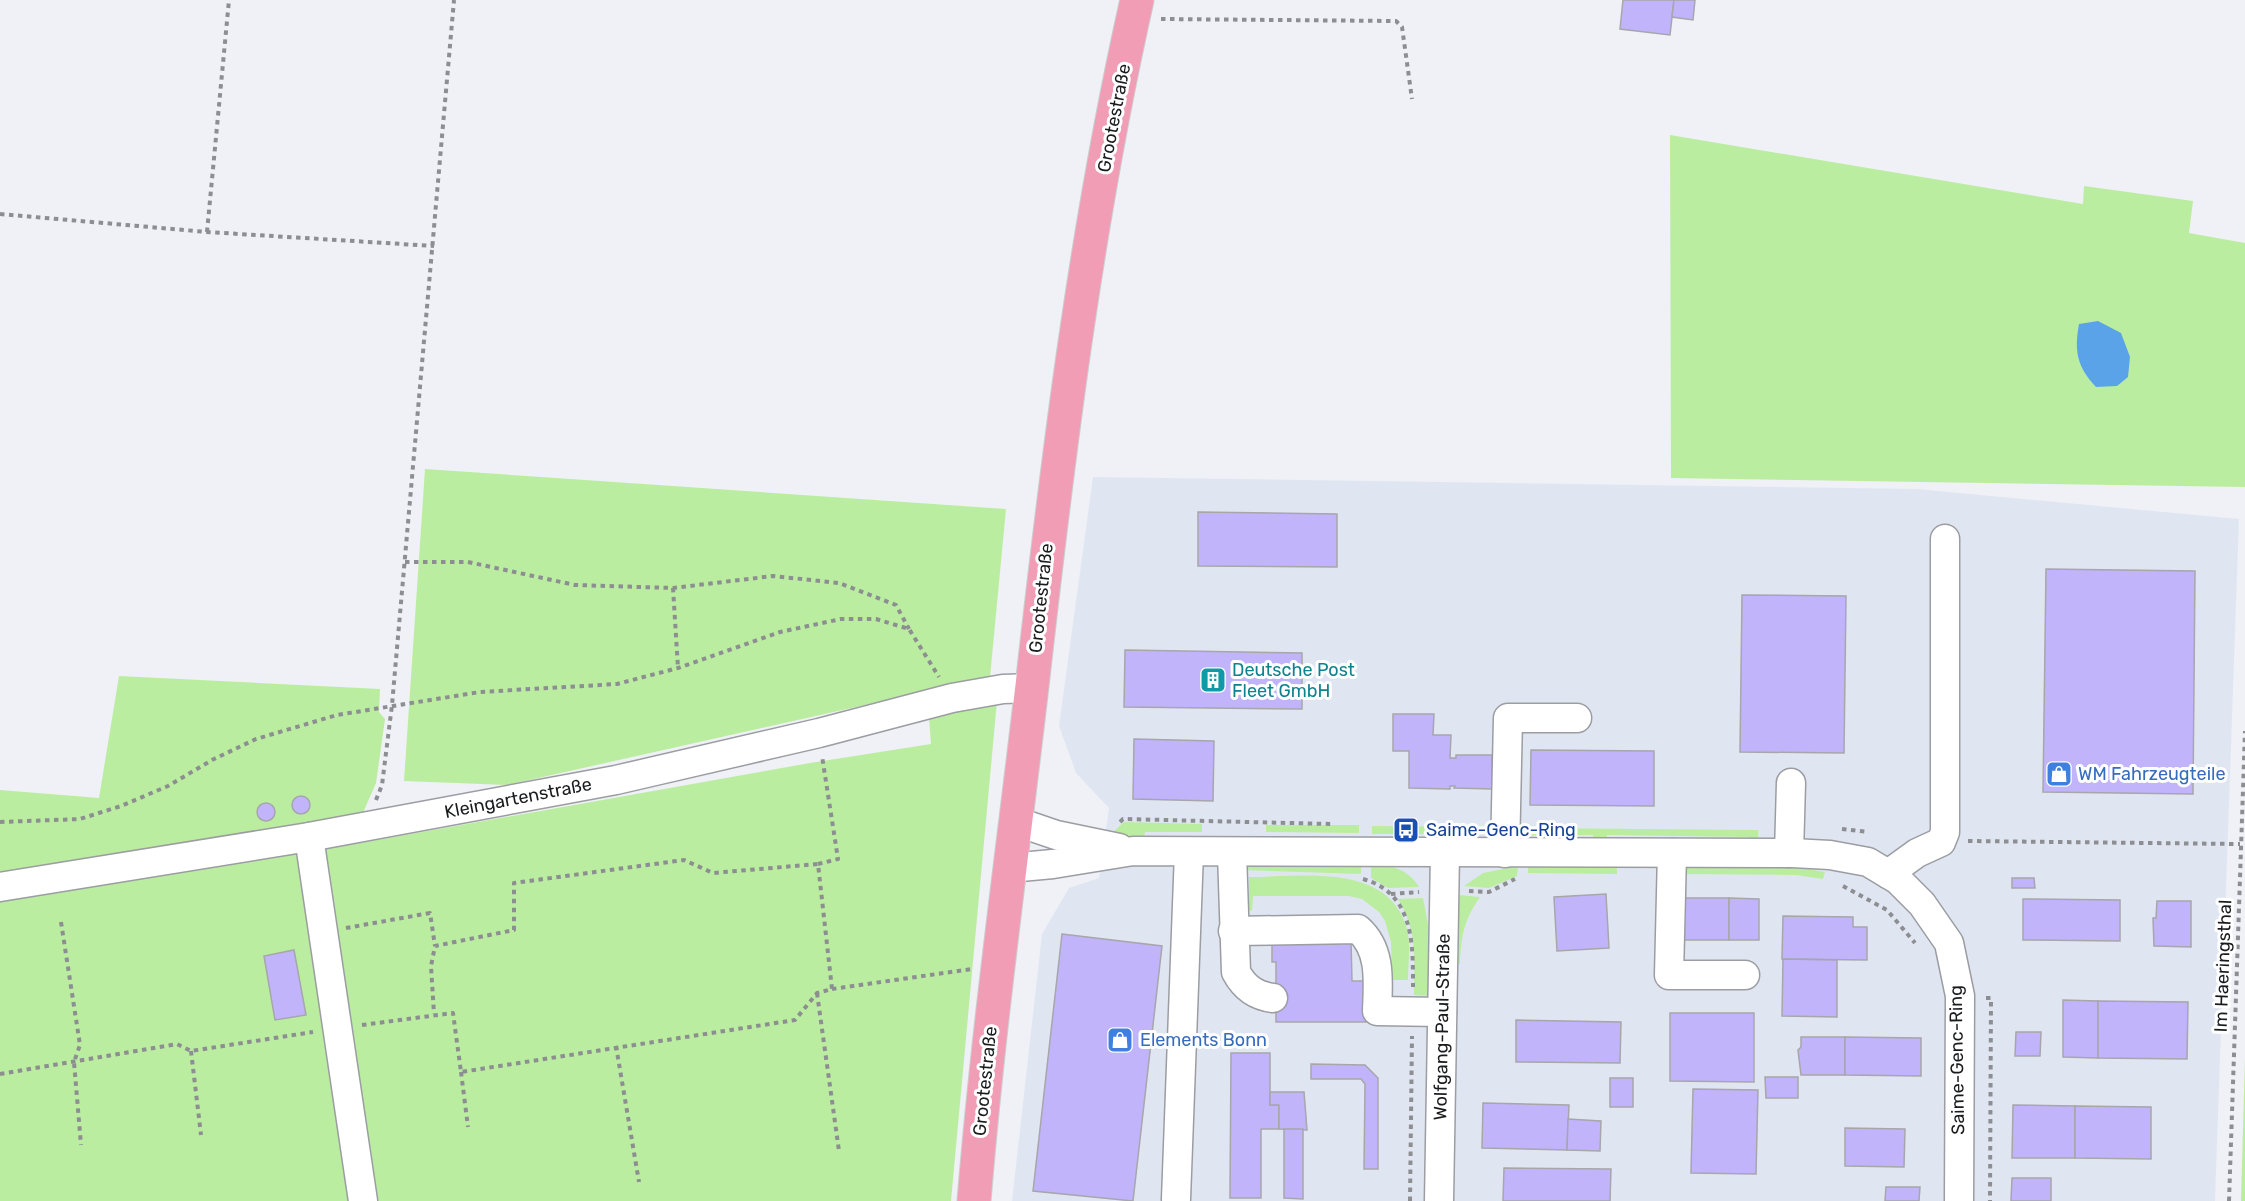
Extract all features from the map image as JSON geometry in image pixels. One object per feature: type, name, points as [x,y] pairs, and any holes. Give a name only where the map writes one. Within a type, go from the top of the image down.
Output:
[{"type":"main road","name":"Grootestraße","points":[[974,1201],[1009,868],[1061,432],[1094,222],[1135,9]]},
{"type":"street","points":[[1888,874],[1917,853],[1941,842],[1945,832],[1945,539]]},
{"type":"street","name":"Kleingartenstraße","points":[[0,887],[309,837],[616,780],[819,733],[952,698],[1003,689],[1031,688]]},
{"type":"street","points":[[1505,853],[1508,718],[1578,718]]},
{"type":"street","points":[[1789,853],[1791,783]]},
{"type":"street","name":"Saime-Genc-Ring","points":[[1015,821],[1056,835],[1133,851]]},
{"type":"street","points":[[309,837],[363,1201]]},
{"type":"street","name":"Saime-Genc-Ring","points":[[1009,868],[1053,864],[1133,851],[1789,853],[1830,855],[1868,862],[1898,880],[1922,904],[1949,943],[1960,996],[1959,1201]]},
{"type":"street","points":[[1176,1199],[1189,852]]},
{"type":"street","points":[[1232,853],[1233,958],[1239,978],[1254,993],[1273,998]]},
{"type":"street","name":"Wolfgang-Paul-Straße","points":[[1440,1201],[1445,853]]},
{"type":"street","points":[[1672,853],[1669,975],[1745,975]]},
{"type":"street","points":[[1233,931],[1358,929],[1367,937],[1375,954],[1378,971],[1377,1011],[1443,1012]]},
{"type":"path","points":[[207,232],[228,0]]},
{"type":"path","points":[[367,826],[382,785],[393,705],[454,0]]},
{"type":"path","points":[[1135,9],[1396,21],[1402,27],[1412,99]]},
{"type":"path","points":[[0,214],[207,232],[434,246]]},
{"type":"path","points":[[405,562],[468,562],[575,585],[673,588],[773,576],[839,583],[896,604],[952,698]]},
{"type":"path","points":[[673,588],[678,668]]},
{"type":"path","points":[[0,822],[80,819],[168,786],[212,760],[256,739],[337,715],[480,692],[617,684],[678,668],[780,632],[841,619],[876,619],[909,629]]},
{"type":"path","name":"Im Haeringsthal","points":[[2229,1201],[2245,732]]},
{"type":"path","points":[[435,946],[514,930],[514,883],[684,860],[713,873],[818,864],[838,859],[819,733]]},
{"type":"path","points":[[1941,842],[2240,844]]},
{"type":"path","points":[[818,864],[832,989]]},
{"type":"path","points":[[1836,884],[1847,887],[1887,910],[1922,951]]},
{"type":"path","points":[[323,932],[430,913],[435,946],[431,966],[434,1014]]},
{"type":"path","points":[[61,922],[80,1045],[74,1062],[81,1145]]},
{"type":"path","points":[[461,1072],[616,1046],[795,1020],[817,993],[973,969]]},
{"type":"path","points":[[817,993],[839,1151]]},
{"type":"path","points":[[1960,996],[1990,998],[1990,1201]]},
{"type":"path","points":[[0,1074],[177,1044],[191,1051],[337,1028],[453,1013],[468,1127]]},
{"type":"path","points":[[616,1046],[639,1182]]},
{"type":"path","points":[[191,1051],[201,1136]]},
{"type":"shaded area","points":[[1093,477],[1917,489],[2239,519],[2215,1201],[1012,1201],[1042,934],[1069,888],[1099,878],[1109,808],[1076,773],[1059,726]]},
{"type":"green space","points":[[1670,135],[2083,204],[2084,186],[2193,201],[2189,233],[2245,243],[2245,487],[1671,478]]},
{"type":"green space","points":[[425,469],[1006,509],[990,677],[507,785],[404,781]]},
{"type":"green space","points":[[119,676],[380,689],[379,712],[385,719],[376,783],[349,845],[810,763],[931,744],[929,717],[997,701],[951,1201],[0,1201],[0,790],[99,798]]},
{"type":"green space","points":[[1124,822],[1202,824],[1202,832],[1145,832],[1144,839],[1110,835]]},
{"type":"green space","points":[[1266,825],[1359,825],[1359,833],[1266,832]]},
{"type":"green space","points":[[1372,826],[1488,827],[1488,834],[1456,834],[1455,842],[1441,842],[1441,834],[1372,834]]},
{"type":"green space","points":[[1530,828],[1758,830],[1759,845],[1747,845],[1747,837],[1607,835],[1606,843],[1593,843],[1593,835],[1530,835]]},
{"type":"green space","points":[[1238,863],[1361,863],[1361,874],[1238,870]]},
{"type":"green space","points":[[1371,864],[1398,869],[1410,876],[1419,887],[1388,888],[1371,878]]},
{"type":"green space","points":[[1518,866],[1517,876],[1489,888],[1464,886],[1483,873]]},
{"type":"green space","points":[[1528,866],[1617,866],[1617,874],[1528,873]]},
{"type":"green space","points":[[1683,867],[1797,867],[1825,872],[1823,879],[1796,875],[1678,874]]},
{"type":"green space","points":[[1249,877],[1341,878],[1363,883],[1382,893],[1397,908],[1407,929],[1408,980],[1392,980],[1391,942],[1385,921],[1379,912],[1362,899],[1349,896],[1253,896],[1252,911],[1249,910]]},
{"type":"green space","points":[[1459,895],[1480,897],[1464,929],[1460,964],[1452,964],[1454,906]]},
{"type":"green space","points":[[1423,898],[1430,935],[1429,996],[1414,995],[1412,934],[1398,899]]},
{"type":"green space","points":[[2245,1058],[2245,1201],[2241,1201]]},
{"type":"water","points":[[2098,321],[2121,333],[2130,357],[2128,377],[2117,386],[2096,387],[2085,373],[2078,358],[2079,324]]},
{"type":"building","points":[[1623,0],[1674,0],[1670,35],[1620,29]]},
{"type":"building","points":[[1674,0],[1695,0],[1693,20],[1672,17]]},
{"type":"building","points":[[1198,512],[1337,514],[1337,567],[1198,566]]},
{"type":"building","points":[[2046,569],[2195,571],[2193,794],[2043,792]]},
{"type":"building","points":[[1742,595],[1846,596],[1844,753],[1740,752]]},
{"type":"building","name":"Deutsche Post Fleet GmbH","points":[[1125,650],[1302,653],[1302,709],[1124,707]]},
{"type":"building","points":[[1393,714],[1434,714],[1433,735],[1451,735],[1450,758],[1456,758],[1456,755],[1492,755],[1492,789],[1454,788],[1455,786],[1450,786],[1450,789],[1409,788],[1409,751],[1393,751]]},
{"type":"building","points":[[1134,739],[1214,741],[1213,801],[1133,799]]},
{"type":"building","points":[[1531,750],[1654,751],[1654,806],[1530,805]]},
{"type":"building","points":[[301,796],[307,799],[310,805],[307,811],[301,814],[295,811],[292,805],[295,799]]},
{"type":"building","points":[[266,803],[272,806],[275,812],[272,818],[266,821],[260,818],[257,812],[260,806]]},
{"type":"building","points":[[2012,878],[2034,878],[2035,888],[2012,888]]},
{"type":"building","points":[[1606,894],[1609,948],[1557,951],[1554,897]]},
{"type":"building","points":[[1676,898],[1729,898],[1729,940],[1675,940]]},
{"type":"building","points":[[1729,898],[1759,899],[1759,940],[1729,940]]},
{"type":"building","points":[[2023,899],[2120,900],[2120,941],[2023,940]]},
{"type":"building","points":[[2157,901],[2191,901],[2191,947],[2154,946],[2153,918],[2156,918]]},
{"type":"building","points":[[1783,916],[1853,917],[1853,927],[1867,927],[1867,960],[1782,959]]},
{"type":"building","points":[[1062,934],[1162,946],[1133,1201],[1033,1191]]},
{"type":"building","points":[[1272,940],[1351,940],[1352,981],[1366,981],[1366,1022],[1276,1022],[1276,962],[1272,962]]},
{"type":"building","points":[[294,950],[306,1015],[275,1020],[264,956]]},
{"type":"building","points":[[1783,959],[1837,960],[1837,1017],[1782,1016]]},
{"type":"building","points":[[2063,1000],[2098,1001],[2098,1058],[2063,1057]]},
{"type":"building","points":[[2098,1001],[2188,1002],[2187,1059],[2098,1058]]},
{"type":"building","points":[[1670,1013],[1754,1013],[1754,1082],[1670,1081]]},
{"type":"building","points":[[1516,1020],[1621,1022],[1620,1063],[1516,1062]]},
{"type":"building","points":[[2016,1032],[2041,1032],[2040,1056],[2015,1056]]},
{"type":"building","points":[[1801,1037],[1845,1037],[1845,1075],[1801,1075],[1798,1050],[1801,1047]]},
{"type":"building","points":[[1845,1037],[1921,1038],[1921,1076],[1845,1075]]},
{"type":"building","points":[[1231,1053],[1270,1053],[1270,1105],[1279,1105],[1279,1129],[1261,1129],[1261,1198],[1230,1198]]},
{"type":"building","points":[[1311,1064],[1365,1065],[1378,1078],[1378,1169],[1364,1169],[1365,1084],[1361,1079],[1311,1079]]},
{"type":"building","points":[[1765,1077],[1798,1077],[1798,1098],[1766,1098]]},
{"type":"building","points":[[1610,1078],[1633,1078],[1633,1107],[1610,1107]]},
{"type":"building","points":[[1693,1089],[1758,1090],[1756,1174],[1691,1173]]},
{"type":"building","points":[[1270,1092],[1304,1092],[1307,1130],[1279,1129],[1279,1105],[1270,1105]]},
{"type":"building","points":[[1483,1103],[1569,1105],[1567,1150],[1482,1148]]},
{"type":"building","points":[[2013,1105],[2075,1106],[2075,1158],[2012,1158]]},
{"type":"building","points":[[2075,1106],[2151,1107],[2151,1159],[2075,1158]]},
{"type":"building","points":[[1568,1119],[1601,1121],[1600,1151],[1567,1150]]},
{"type":"building","points":[[1845,1128],[1905,1129],[1904,1167],[1845,1166]]},
{"type":"building","points":[[1284,1129],[1303,1129],[1303,1199],[1284,1198]]},
{"type":"building","points":[[1504,1168],[1611,1169],[1610,1201],[1503,1201]]},
{"type":"building","points":[[2012,1178],[2051,1178],[2051,1201],[2011,1201]]},
{"type":"building","points":[[1886,1187],[1920,1187],[1919,1201],[1885,1201]]},
{"type":"place","name":"Deutsche Post Fleet GmbH","points":[[1213,680]]},
{"type":"place","name":"WM Fahrzeugteile","points":[[2059,774]]},
{"type":"place","name":"Saime-Genc-Ring","points":[[1406,830]]},
{"type":"place","name":"Elements Bonn","points":[[1120,1040]]}]
